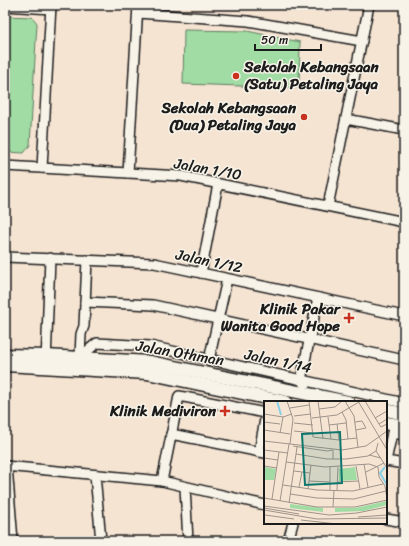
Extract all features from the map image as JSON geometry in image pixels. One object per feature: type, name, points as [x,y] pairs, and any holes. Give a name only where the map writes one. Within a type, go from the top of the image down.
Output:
[{"type":"main road","name":"Jalan Othman","points":[[5,355],[147,374],[203,384],[281,401]]},
{"type":"main road","name":"Jalan Othman","points":[[5,365],[80,357],[149,362],[343,401]]},
{"type":"main road","points":[[387,410],[404,414]]},
{"type":"street","points":[[328,206],[369,5]]},
{"type":"street","points":[[5,6],[51,7],[42,168]]},
{"type":"street","points":[[128,174],[138,9],[248,21],[362,41]]},
{"type":"street","points":[[346,119],[404,130]]},
{"type":"street","name":"Jalan 1/10","points":[[5,166],[181,176],[404,222]]},
{"type":"street","points":[[201,273],[218,184]]},
{"type":"street","name":"Jalan 1/12","points":[[5,257],[154,263],[404,316]]},
{"type":"street","points":[[46,361],[50,258]]},
{"type":"street","points":[[80,357],[87,260]]},
{"type":"street","points":[[209,360],[227,279]]},
{"type":"street","points":[[314,395],[301,380],[318,298]]},
{"type":"street","points":[[85,302],[153,306],[404,360]]},
{"type":"street","name":"Jalan 1/14","points":[[80,357],[97,343],[150,346],[404,403]]},
{"type":"street","points":[[200,400],[203,384]]},
{"type":"street","points":[[162,481],[179,396],[264,413]]},
{"type":"street","points":[[387,457],[394,427],[404,435]]},
{"type":"street","points":[[171,434],[262,452],[264,429]]},
{"type":"street","points":[[387,461],[404,464]]},
{"type":"street","points":[[12,541],[6,466],[162,481],[264,505]]},
{"type":"street","points":[[95,475],[101,541]]},
{"type":"street","points":[[185,487],[188,541]]},
{"type":"street","points":[[387,519],[404,522]]},
{"type":"street","points":[[288,541],[293,524]]},
{"type":"green space","points":[[5,16],[32,17],[37,23],[30,145],[24,153],[5,152]]},
{"type":"green space","points":[[184,30],[247,31],[300,42],[299,88],[183,84]]},
{"type":"place","name":"Sekolah Kebangsaan (Satu) Petaling Jaya","points":[[236,76]]},
{"type":"place","name":"Sekolah Kebangsaan (Dua) Petaling Jaya","points":[[304,117]]},
{"type":"place","name":"Klinik Pakar Wanita Good Hope","points":[[349,318]]},
{"type":"place","name":"Klinik Mediviron","points":[[225,411]]}]
